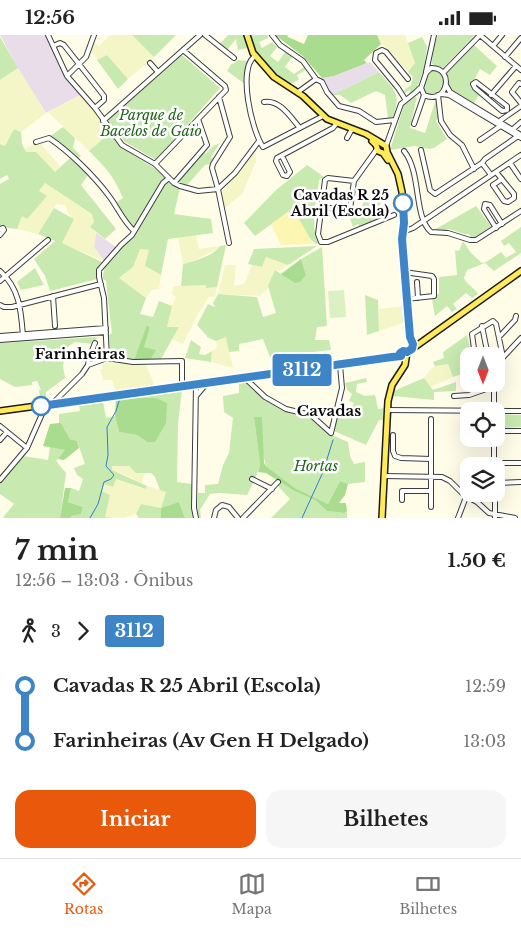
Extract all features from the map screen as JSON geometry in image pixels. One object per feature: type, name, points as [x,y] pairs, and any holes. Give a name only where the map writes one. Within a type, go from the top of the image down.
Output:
[{"type":"main road","points":[[247,35],[255,56],[278,80],[298,92],[322,116],[366,134],[382,148],[400,182],[404,223],[406,299],[410,337],[413,344],[406,354],[405,365],[392,385],[387,410],[382,518]]},
{"type":"main road","points":[[0,411],[340,365],[406,354],[521,271]]},
{"type":"street","points":[[48,35],[67,76],[95,108],[122,145],[155,165],[174,183],[198,191],[218,189],[236,173],[259,141]]},
{"type":"street","points":[[67,76],[86,57],[94,35]]},
{"type":"street","points":[[103,121],[200,35]]},
{"type":"street","points":[[205,35],[234,58]]},
{"type":"street","points":[[272,35],[280,45],[303,61],[316,79],[321,81],[328,94],[341,106],[358,111],[376,122],[395,120]]},
{"type":"street","points":[[321,207],[349,209],[354,181],[382,148],[389,136],[401,104],[405,99],[414,94],[421,85],[426,73],[434,35]]},
{"type":"street","points":[[443,73],[480,35],[521,70]]},
{"type":"street","points":[[493,46],[502,35]]},
{"type":"street","points":[[505,57],[521,38]]},
{"type":"street","points":[[53,46],[62,43],[104,97],[104,100],[95,108]]},
{"type":"street","points":[[155,165],[226,89],[225,86],[183,50]]},
{"type":"street","points":[[405,99],[375,60],[376,53],[384,51],[408,79]]},
{"type":"street","points":[[255,56],[250,62],[246,89],[259,141],[264,147],[322,116]]},
{"type":"street","points":[[421,150],[430,190],[434,194],[520,137],[448,90],[443,73],[430,65],[429,61]]},
{"type":"street","points":[[150,63],[158,72]]},
{"type":"street","points":[[488,99],[516,66]]},
{"type":"street","points":[[426,73],[429,69],[434,68]]},
{"type":"street","points":[[298,92],[316,79]]},
{"type":"street","points":[[478,82],[492,94],[507,106],[507,110],[502,111],[474,87],[474,83],[478,82]]},
{"type":"street","points":[[480,140],[521,104],[512,92],[519,83],[521,84]]},
{"type":"street","points":[[414,125],[424,95],[421,85]]},
{"type":"street","points":[[446,85],[440,95],[442,123],[450,135],[462,145],[474,169]]},
{"type":"street","points":[[414,94],[429,97],[447,94],[461,100]]},
{"type":"street","points":[[219,97],[230,137],[212,166],[229,243]]},
{"type":"street","points":[[264,102],[273,102],[281,107],[300,128]]},
{"type":"street","points":[[174,183],[207,145],[198,119]]},
{"type":"street","points":[[282,155],[290,172],[288,176],[283,175],[276,161],[277,157],[333,128],[337,123]]},
{"type":"street","points":[[512,131],[519,123]]},
{"type":"street","points":[[519,123],[521,129]]},
{"type":"street","points":[[347,138],[355,130]]},
{"type":"street","points":[[36,142],[49,138],[68,154],[103,189],[126,223],[134,231]]},
{"type":"street","points":[[404,151],[412,163],[424,221],[431,232],[448,233],[473,240],[480,239],[521,211]]},
{"type":"street","points":[[403,233],[424,221],[521,155]]},
{"type":"street","points":[[482,163],[491,175]]},
{"type":"street","points":[[510,163],[521,179]]},
{"type":"street","points":[[496,171],[502,179],[514,195],[514,198],[508,202],[504,201],[493,185],[502,179]]},
{"type":"street","points":[[108,358],[99,277],[100,268],[134,231],[163,183],[169,178]]},
{"type":"street","points":[[354,181],[326,179],[321,207],[319,239],[323,242],[328,242],[362,230],[394,215]]},
{"type":"street","points":[[496,228],[484,209],[485,204],[490,205],[502,224]]},
{"type":"street","points":[[0,229],[3,227],[4,230],[0,235]]},
{"type":"street","points":[[0,281],[48,240]]},
{"type":"street","points":[[0,271],[16,290],[20,305],[23,337]]},
{"type":"street","points":[[404,272],[434,277],[434,296],[406,299]]},
{"type":"street","points":[[417,282],[418,298]]},
{"type":"street","points":[[0,305],[7,307],[20,305],[101,284]]},
{"type":"street","points":[[53,296],[55,326]]},
{"type":"street","points":[[499,337],[515,320],[516,316]]},
{"type":"street","points":[[474,347],[471,335],[474,331],[490,321],[495,321],[501,347]]},
{"type":"street","points":[[482,327],[486,347]]},
{"type":"street","points":[[0,340],[106,330]]},
{"type":"street","points":[[0,336],[23,337]]},
{"type":"street","points":[[505,355],[521,338]]},
{"type":"street","points":[[0,480],[27,448],[49,405],[82,374],[88,365],[96,343]]},
{"type":"street","points":[[88,365],[108,358],[112,360],[133,361],[182,361],[183,386],[196,396]]},
{"type":"street","points":[[245,378],[265,397],[286,409],[304,415],[311,415],[331,433],[342,388],[340,365]]},
{"type":"street","points":[[196,396],[208,383]]},
{"type":"street","points":[[196,385],[194,508],[196,518]]},
{"type":"street","points":[[454,396],[474,393]]},
{"type":"street","points":[[387,410],[460,411]]},
{"type":"street","points":[[505,411],[521,411]]},
{"type":"street","points":[[431,419],[431,507]]},
{"type":"street","points":[[0,427],[27,448]]},
{"type":"street","points":[[505,431],[521,431]]},
{"type":"street","points":[[0,440],[7,432]]},
{"type":"street","points":[[393,435],[393,451],[398,457],[431,459]]},
{"type":"street","points":[[505,464],[521,463]]},
{"type":"street","points":[[384,476],[431,476],[447,479],[460,491]]},
{"type":"street","points":[[252,479],[272,489]]},
{"type":"street","points":[[243,518],[278,482]]},
{"type":"street","points":[[505,483],[521,482]]},
{"type":"street","points":[[402,500],[402,491],[431,491]]},
{"type":"street","points":[[458,518],[464,502]]},
{"type":"street","points":[[477,502],[495,516],[515,518]]},
{"type":"street","points":[[495,502],[495,516]]},
{"type":"street","points":[[214,518],[216,510],[222,505],[228,507],[238,518]]},
{"type":"shaded area","points":[[0,35],[45,35],[60,67],[80,95],[46,113],[21,74]]},
{"type":"shaded area","points":[[370,62],[379,72],[332,95],[322,78],[334,76]]},
{"type":"shaded area","points":[[96,233],[116,247],[104,261],[94,247]]},
{"type":"green space","points":[[110,35],[132,35],[154,57],[128,79],[107,55],[97,60],[90,49],[93,42],[99,46]]},
{"type":"green space","points":[[132,35],[176,35],[154,57]]},
{"type":"green space","points":[[228,35],[244,35],[247,48],[238,50],[236,39],[227,50],[219,45]]},
{"type":"green space","points":[[251,35],[268,35],[268,38],[259,42],[262,48],[272,42],[277,47],[270,56],[278,62],[285,52],[292,57],[285,67],[294,74],[304,67],[306,70],[297,75],[299,80],[290,84],[271,70],[256,50]]},
{"type":"green space","points":[[275,35],[287,35],[304,44],[308,35],[377,35],[381,44],[364,60],[367,63],[334,76],[322,78],[304,57]]},
{"type":"green space","points":[[377,35],[405,35],[415,63],[408,72],[381,44]]},
{"type":"green space","points":[[438,35],[475,35],[443,68],[432,64],[433,48]]},
{"type":"green space","points":[[0,37],[18,68],[0,80]]},
{"type":"green space","points":[[422,37],[427,47],[424,70],[416,89],[409,94],[410,90],[405,93],[404,90],[411,85],[413,77],[408,72],[415,63],[408,43]]},
{"type":"green space","points":[[474,45],[497,66],[490,75],[480,69],[472,84],[472,87],[480,94],[474,103],[449,88],[447,72]]},
{"type":"green space","points":[[107,55],[128,79],[118,89],[97,60]]},
{"type":"green space","name":"Parque de Bacelos de Gaio","points":[[182,55],[220,88],[156,160],[125,142],[108,120]]},
{"type":"green space","points":[[238,60],[247,61],[245,84],[227,71],[232,63]]},
{"type":"green space","points":[[18,68],[46,113],[21,132],[14,129],[5,146],[0,144],[0,80]]},
{"type":"green space","points":[[432,69],[442,75],[444,87],[438,93],[431,95],[425,94],[422,87],[427,74]]},
{"type":"green space","points":[[379,72],[395,92],[397,102],[393,117],[388,118],[385,95],[376,91],[351,103],[340,95],[332,95]]},
{"type":"green space","points":[[80,95],[94,109],[110,133],[89,151],[48,112]]},
{"type":"green space","points":[[415,97],[417,98],[410,128],[425,133],[436,99],[438,118],[436,121],[447,139],[434,148],[429,149],[415,146],[390,150],[404,105]]},
{"type":"green space","points":[[63,127],[75,138],[73,148],[81,156],[77,160],[49,137]]},
{"type":"green space","points":[[14,129],[21,132],[22,144],[26,152],[36,152],[55,172],[70,158],[88,175],[81,185],[116,229],[105,239],[90,227],[94,222],[92,214],[45,183],[39,191],[47,196],[27,219],[22,216],[17,229],[0,227],[0,184],[9,179],[7,175],[0,179],[0,144],[5,146]]},
{"type":"green space","points":[[110,133],[129,152],[166,177],[134,229],[127,222],[115,203],[123,198],[116,183],[105,167],[89,151]]},
{"type":"green space","points":[[39,142],[60,166],[55,172],[36,153],[26,152],[24,149]]},
{"type":"green space","points":[[220,143],[211,157],[213,158],[210,164],[205,165],[187,185],[178,182],[204,152],[206,154],[213,146]]},
{"type":"green space","points":[[252,152],[256,153],[256,162],[242,194],[224,209],[222,191],[239,173]]},
{"type":"green space","points":[[307,165],[324,177],[319,180],[314,212],[314,229],[319,243],[316,244],[309,237],[292,209],[255,236],[244,223],[276,190]]},
{"type":"green space","points":[[170,182],[180,188],[174,214],[211,219],[213,233],[168,239],[161,275],[145,266],[149,250],[140,249],[133,267],[119,278],[146,298],[140,314],[153,317],[159,301],[172,306],[167,327],[179,327],[161,359],[151,359],[155,350],[143,347],[150,327],[148,325],[134,360],[111,358],[109,335],[112,333],[106,281],[103,279],[106,263],[137,232],[165,184]]},
{"type":"green space","points":[[45,183],[92,214],[95,222],[90,227],[96,233],[94,247],[104,261],[61,243],[74,219],[68,214],[66,205],[56,204],[38,234],[17,229],[22,216],[47,197],[38,192]]},
{"type":"green space","points":[[365,190],[368,190],[368,198],[379,196],[381,202],[378,210],[374,212],[378,221],[361,229],[358,224],[353,227],[348,213],[354,209],[362,209]]},
{"type":"green space","points":[[476,206],[491,226],[476,238],[471,238],[469,234],[448,229],[434,230]]},
{"type":"green space","points":[[54,208],[74,219],[62,243],[102,262],[98,267],[97,279],[50,291],[45,276],[34,259],[55,241],[38,234]]},
{"type":"green space","points":[[521,227],[521,253],[494,271],[485,263],[467,270],[464,278],[478,294],[472,298],[466,293],[453,304],[457,309],[452,312],[447,306],[435,316],[432,300],[439,293],[439,277],[457,275],[455,250],[459,251],[463,241],[471,253],[482,263],[501,252],[506,258],[516,252],[509,243],[504,246],[501,241]]},
{"type":"green space","points":[[196,235],[199,249],[220,246],[218,249],[183,264],[178,237]]},
{"type":"green space","points":[[226,245],[217,287],[206,288],[206,285],[181,286],[183,264],[203,258],[213,253],[220,246]]},
{"type":"green space","points":[[317,246],[288,265],[266,257],[262,267],[248,264],[254,249]]},
{"type":"green space","points":[[322,247],[327,326],[317,327],[315,340],[329,340],[331,350],[270,357],[263,339],[239,344],[239,351],[229,352],[226,337],[216,341],[207,337],[197,325],[208,304],[215,307],[213,303],[218,294],[257,297],[263,317],[276,313],[268,286],[275,270],[281,274],[306,275],[301,259]]},
{"type":"green space","points":[[139,249],[150,250],[146,267],[161,275],[159,289],[152,290],[146,298],[119,278],[133,267]]},
{"type":"green space","points":[[266,257],[288,265],[279,271],[275,270],[268,288],[260,296],[218,294],[225,265],[236,265],[234,286],[244,284],[252,265],[262,267]]},
{"type":"green space","points":[[301,259],[306,275],[300,282],[295,283],[281,274]]},
{"type":"green space","points":[[35,268],[44,285],[21,290],[17,282]]},
{"type":"green space","points":[[206,285],[206,288],[217,287],[215,297],[209,297],[183,344],[172,339],[178,328],[167,327],[171,307],[176,297],[172,294],[173,286]]},
{"type":"green space","points":[[344,290],[346,317],[330,318],[328,291]]},
{"type":"green space","points":[[365,295],[378,300],[379,331],[367,335]]},
{"type":"green space","points":[[404,306],[406,322],[379,331],[379,309]]},
{"type":"green space","points":[[147,325],[150,327],[144,347],[156,350],[151,359],[134,360]]},
{"type":"green space","points":[[467,335],[470,347],[460,347],[460,375],[453,377],[448,364],[435,366],[433,362],[444,358],[443,352]]},
{"type":"green space","points":[[226,336],[233,368],[211,362],[212,351],[217,348],[216,341]]},
{"type":"green space","points":[[97,337],[94,344],[75,342],[66,348],[63,366],[65,378],[46,392],[46,401],[40,402],[39,390],[41,390],[37,381],[32,382],[32,385],[15,387],[0,379],[0,343]]},
{"type":"green space","points":[[191,340],[201,347],[199,354],[205,355],[212,351],[211,362],[185,358]]},
{"type":"green space","points":[[110,362],[145,363],[155,386],[116,392],[112,380],[103,380],[100,369],[103,369],[102,364]]},
{"type":"green space","points":[[447,363],[453,377],[431,387],[424,378],[435,366]]},
{"type":"green space","points":[[366,378],[367,382],[357,384],[356,392],[365,396],[375,395],[378,409],[384,408],[383,420],[379,420],[366,445],[334,431],[338,405],[351,408],[354,403],[349,401],[352,394],[347,390],[345,383]]},
{"type":"green space","points":[[424,378],[433,390],[456,382],[456,391],[434,392],[434,400],[393,396],[391,392]]},
{"type":"green space","name":"Hortas","points":[[245,381],[285,411],[303,417],[312,417],[332,435],[348,442],[350,456],[354,464],[365,462],[365,482],[348,484],[340,481],[328,504],[295,488],[266,466],[254,417],[260,464],[247,495],[210,494],[200,510],[201,518],[199,518],[197,516],[198,493],[205,493],[205,485],[218,484],[223,465],[229,453],[233,418],[224,412],[223,396],[239,393],[239,382]]},
{"type":"green space","points":[[182,389],[178,424],[177,482],[192,484],[194,518],[185,518],[179,502],[162,508],[161,518],[139,518],[136,514],[141,504],[161,508],[166,492],[160,490],[155,477],[151,473],[136,473],[129,466],[112,466],[112,470],[147,486],[146,489],[116,479],[113,487],[104,484],[102,491],[110,495],[105,517],[114,518],[70,518],[70,516],[81,514],[83,507],[68,502],[71,488],[79,491],[83,479],[77,475],[74,468],[85,464],[77,441],[70,439],[61,423],[59,423],[59,414],[80,411],[79,404],[103,401],[106,418],[115,416],[119,432],[137,435],[147,442],[156,398],[139,398],[139,396]]},
{"type":"green space","points":[[139,396],[139,398],[156,398],[167,403],[166,423],[155,442],[147,442],[137,435],[119,432],[115,416],[116,399]]},
{"type":"green space","points":[[505,414],[521,415],[521,427],[505,428]]},
{"type":"green space","points":[[254,417],[262,417],[264,463],[266,466],[295,488],[328,504],[340,481],[348,484],[345,495],[339,503],[346,503],[347,511],[344,513],[327,511],[315,500],[294,491],[266,473],[258,472],[260,464]]},
{"type":"green space","points":[[61,423],[70,439],[77,441],[79,448],[64,460],[58,459],[65,450],[43,446],[50,424]]},
{"type":"green space","points":[[50,447],[66,450],[56,461],[66,473],[60,518],[4,518],[14,504],[0,494],[0,482],[23,456],[48,460]]},
{"type":"green space","points":[[112,466],[129,466],[136,473],[145,473],[141,484],[130,477],[112,470]]},
{"type":"green space","points":[[115,479],[146,489],[147,486],[166,491],[161,508],[141,504],[136,514],[124,518],[105,517],[110,495],[102,491],[104,484]]},
{"type":"green space","points":[[280,482],[294,491],[315,500],[327,511],[344,513],[347,511],[347,518],[271,518],[290,499],[278,486]]},
{"type":"green space","points":[[65,488],[71,488],[68,502],[83,507],[81,514],[71,516],[70,518],[60,518]]},
{"type":"green space","points":[[179,502],[185,518],[161,518],[161,508]]},
{"type":"sand","points":[[292,209],[313,244],[281,245],[271,224]]},
{"type":"waterway","points":[[90,518],[98,504],[104,482],[111,479],[114,475],[106,466],[108,455],[107,427],[116,411],[120,398]]},
{"type":"waterway","points":[[302,518],[323,472],[333,440]]},
{"type":"bus line","name":"3112","points":[[41,406],[401,356],[401,352],[407,352],[413,346],[410,337],[404,272],[402,239],[404,223],[403,203]]},
{"type":"place","name":"Cavadas R 25 Abril (Escola)","points":[[403,203]]},
{"type":"district","name":"Farinheiras","points":[[80,354]]},
{"type":"district","name":"Cavadas","points":[[329,411]]}]
